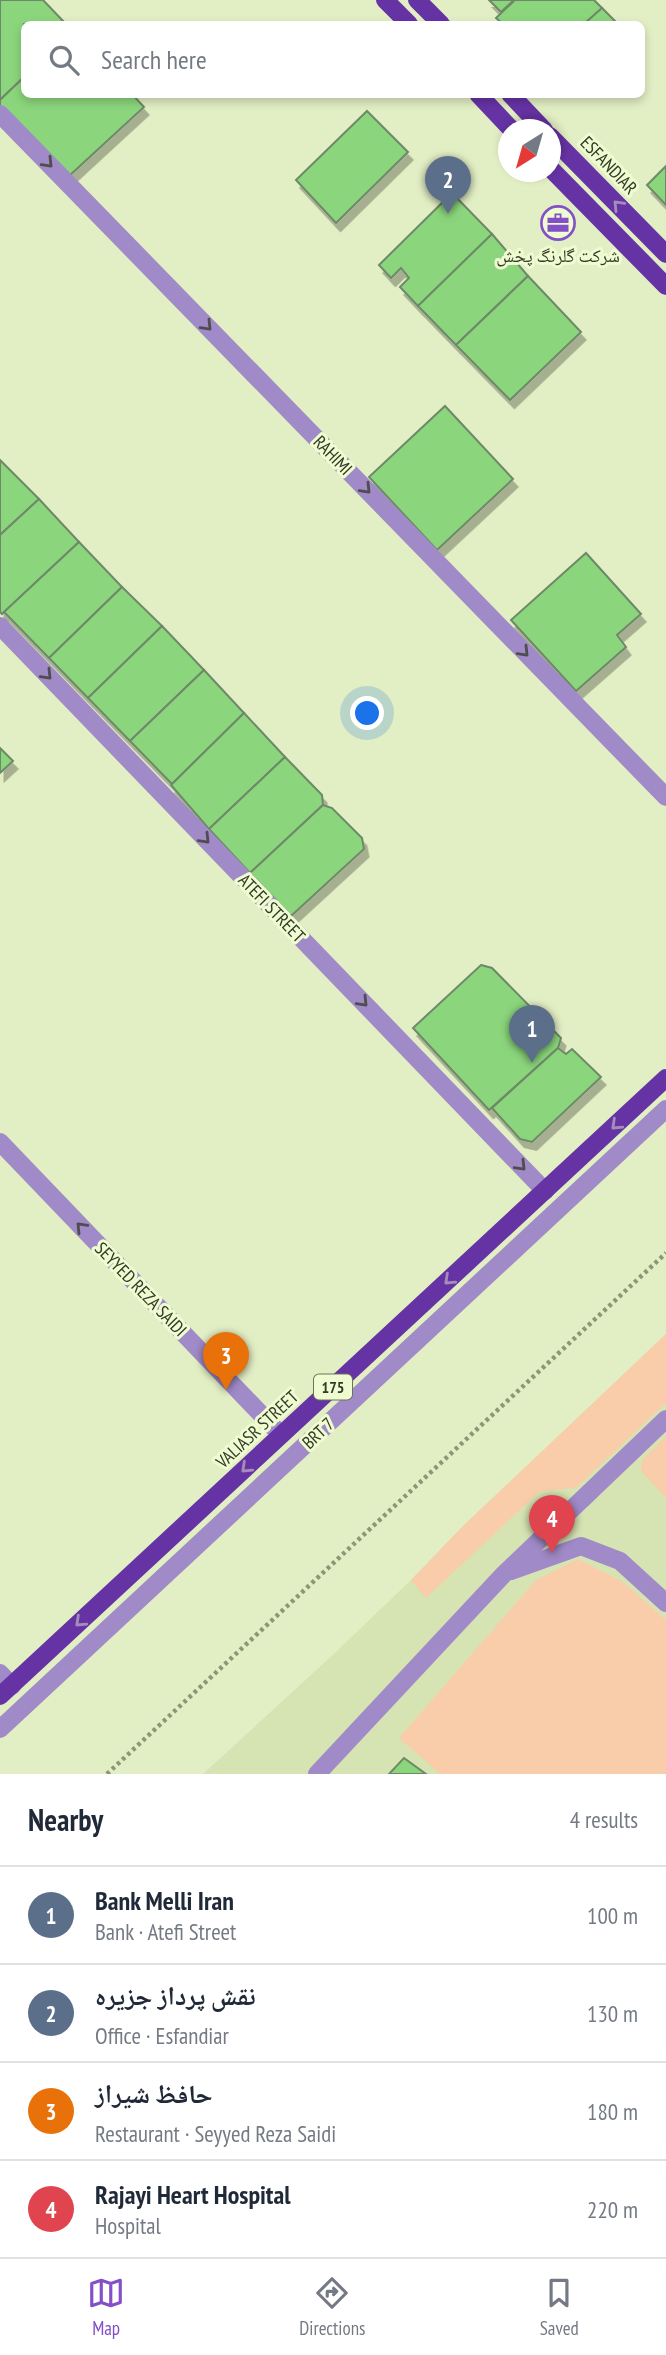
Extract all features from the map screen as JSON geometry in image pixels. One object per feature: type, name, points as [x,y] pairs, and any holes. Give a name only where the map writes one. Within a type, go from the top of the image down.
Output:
[{"type":"main road","points":[[385,0],[406,21]]},
{"type":"main road","points":[[417,0],[438,21]]},
{"type":"main road","points":[[482,98],[502,119]]},
{"type":"main road","points":[[514,98],[534,119]]},
{"type":"main road","name":"ESFANDIAR","points":[[561,146],[666,254]]},
{"type":"main road","points":[[561,178],[666,286]]},
{"type":"main road","name":"VALIASR STREET","points":[[4,1685],[281,1435],[666,1079]]},
{"type":"street","name":"RAHIMI","points":[[0,114],[666,797]]},
{"type":"street","name":"ATEFI STREET","points":[[0,626],[545,1191]]},
{"type":"street","name":"BRT 7","points":[[0,1729],[666,1109]]},
{"type":"street","name":"SEYYED REZA SAIDI","points":[[0,1142],[281,1435]]},
{"type":"street","points":[[317,1774],[504,1574],[666,1419]]},
{"type":"street","points":[[504,1574],[581,1546],[620,1561],[666,1603]]},
{"type":"path","points":[[107,1774],[666,1252]]},
{"type":"shaded area","points":[[666,1334],[666,1774],[203,1774],[336,1652],[464,1525]]},
{"type":"shaded area","points":[[666,1334],[666,1403],[576,1488],[540,1491],[426,1598],[411,1580],[464,1525]]},
{"type":"shaded area","points":[[666,1436],[666,1498],[641,1471],[642,1460]]},
{"type":"shaded area","points":[[578,1559],[623,1582],[666,1620],[666,1774],[440,1774],[399,1738],[536,1580]]},
{"type":"building","points":[[0,0],[43,0],[63,21],[21,21],[21,80],[0,100]]},
{"type":"building","points":[[489,0],[514,0],[501,12]]},
{"type":"building","points":[[515,0],[594,0],[602,8],[587,21],[500,21],[496,18]]},
{"type":"building","points":[[602,8],[615,21],[587,21]]},
{"type":"building","points":[[21,80],[21,98],[136,98],[144,107],[69,176],[0,106],[0,100]]},
{"type":"building","points":[[367,111],[408,152],[336,223],[296,180]]},
{"type":"building","points":[[666,166],[666,205],[647,185]]},
{"type":"building","points":[[452,193],[492,234],[418,306],[400,287],[409,278],[401,268],[391,278],[379,265]]},
{"type":"building","points":[[492,234],[528,276],[456,345],[418,306]]},
{"type":"building","points":[[528,276],[581,332],[510,400],[456,345]]},
{"type":"building","points":[[445,406],[513,479],[437,550],[369,477]]},
{"type":"building","points":[[0,460],[39,499],[0,535]]},
{"type":"building","points":[[39,499],[79,542],[2,614],[0,535]]},
{"type":"building","points":[[79,542],[122,587],[49,658],[4,612]]},
{"type":"building","points":[[586,553],[641,614],[617,635],[626,647],[576,691],[511,620]]},
{"type":"building","points":[[122,587],[162,626],[88,698],[49,658]]},
{"type":"building","points":[[162,626],[204,670],[130,741],[88,698]]},
{"type":"building","points":[[204,670],[244,713],[172,784],[130,741]]},
{"type":"building","points":[[244,713],[285,757],[209,829],[171,785]]},
{"type":"building","points":[[0,748],[13,761],[0,773]]},
{"type":"building","points":[[285,757],[322,795],[323,805],[250,873],[209,829]]},
{"type":"building","points":[[323,805],[332,808],[362,838],[364,849],[291,916],[250,873]]},
{"type":"building","points":[[481,965],[492,968],[561,1038],[558,1048],[489,1110],[413,1028]]},
{"type":"building","points":[[558,1048],[566,1054],[572,1049],[601,1077],[532,1142],[520,1139],[492,1108]]},
{"type":"building","points":[[404,1758],[426,1774],[389,1774]]},
{"type":"place","name":"نقش پرداز جزیره","points":[[448,214]]},
{"type":"place","name":"شرکت گلرنگ پخش","points":[[558,223]]},
{"type":"place","name":"Bank Melli Iran","points":[[532,1063]]},
{"type":"place","name":"حافظ شیراز","points":[[226,1390]]},
{"type":"place","name":"Rajayi Heart Hospital","points":[[552,1553]]}]
